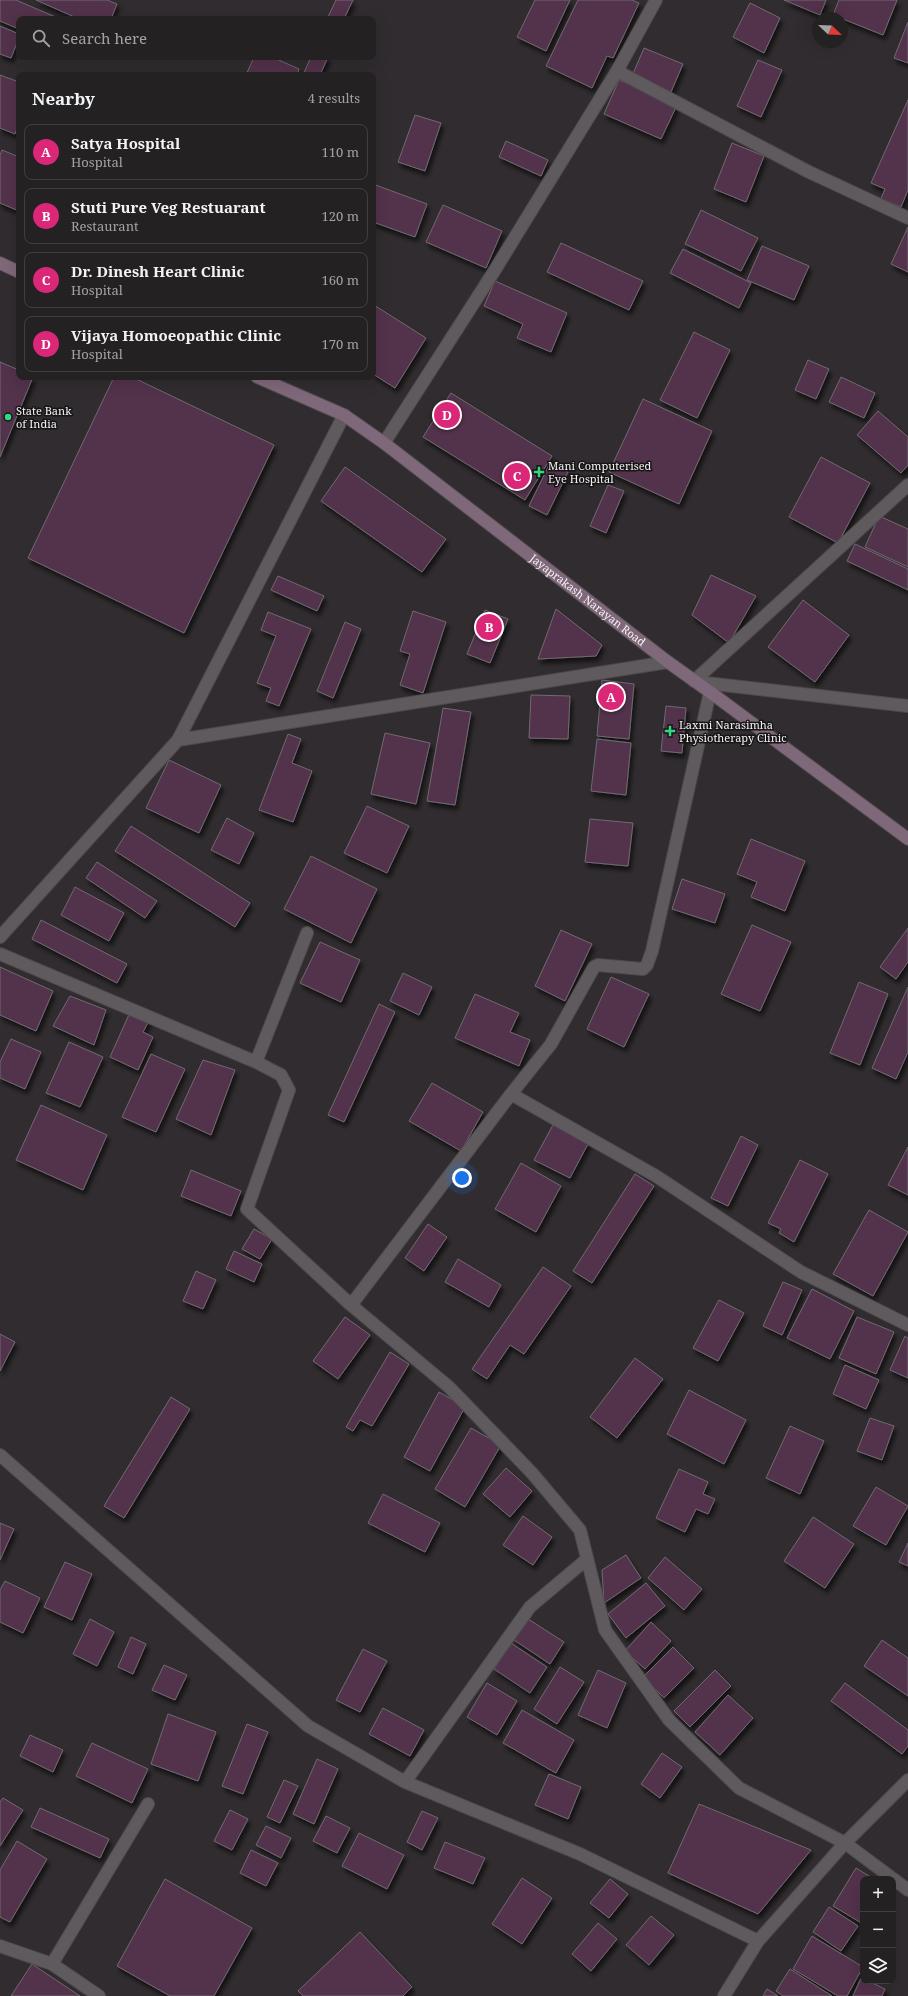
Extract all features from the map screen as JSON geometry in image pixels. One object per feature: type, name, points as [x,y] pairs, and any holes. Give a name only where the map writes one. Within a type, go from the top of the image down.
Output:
[{"type":"street","points":[[384,443],[493,272],[617,71],[656,0]]},
{"type":"street","points":[[617,71],[809,172],[908,218]]},
{"type":"street","points":[[0,263],[16,271]]},
{"type":"street","name":"Jayaprakash Narayan Road","points":[[264,380],[344,415],[384,443],[668,662],[908,839]]},
{"type":"street","points":[[0,937],[178,740],[344,415]]},
{"type":"street","points":[[694,681],[908,485]]},
{"type":"street","points":[[178,740],[668,662]]},
{"type":"street","points":[[694,681],[908,706]]},
{"type":"street","points":[[351,1305],[511,1094],[551,1044],[594,967],[598,964],[643,969],[647,965],[652,951],[710,692]]},
{"type":"street","points":[[256,1062],[307,933]]},
{"type":"street","points":[[0,954],[256,1062],[281,1075],[289,1090],[247,1209],[351,1305],[449,1387],[532,1472],[580,1530],[605,1630],[669,1720],[739,1788],[844,1843],[908,1890]]},
{"type":"street","points":[[511,1094],[656,1176],[801,1272],[908,1324]]},
{"type":"street","points":[[1,1458],[308,1726],[405,1782],[580,1854],[758,1941]]},
{"type":"street","points":[[405,1782],[530,1606],[587,1559]]},
{"type":"street","points":[[724,1996],[758,1941],[844,1843],[908,1780]]},
{"type":"street","points":[[52,1964],[148,1804]]},
{"type":"street","points":[[0,1946],[52,1964],[99,1996]]},
{"type":"building","points":[[0,0],[16,0],[53,16],[16,16],[16,28],[0,21]]},
{"type":"building","points":[[36,0],[107,0],[117,4],[112,16],[72,16]]},
{"type":"building","points":[[336,0],[353,0],[345,16],[328,16]]},
{"type":"building","points":[[535,0],[570,0],[546,51],[517,37]]},
{"type":"building","points":[[578,0],[632,0],[639,3],[613,58],[607,56],[592,88],[546,66]]},
{"type":"building","points":[[784,0],[826,0],[821,12],[813,12]]},
{"type":"building","points":[[839,0],[897,0],[883,35],[848,21],[848,12],[834,12]]},
{"type":"building","points":[[750,3],[780,18],[764,53],[733,37]]},
{"type":"building","points":[[908,22],[908,63],[894,58]]},
{"type":"building","points":[[0,26],[16,33],[16,46],[11,58],[0,54]]},
{"type":"building","points":[[644,48],[683,64],[671,92],[632,76]]},
{"type":"building","points":[[253,60],[279,60],[299,69],[298,72],[247,72]]},
{"type":"building","points":[[310,60],[327,60],[321,72],[304,72]]},
{"type":"building","points":[[758,60],[782,70],[761,117],[737,106]]},
{"type":"building","points":[[0,75],[16,81],[16,131],[15,134],[0,128]]},
{"type":"building","points":[[619,80],[677,105],[661,139],[604,114]]},
{"type":"building","points":[[908,100],[908,190],[901,207],[881,199],[885,189],[871,183]]},
{"type":"building","points":[[415,115],[441,123],[425,171],[398,162]]},
{"type":"building","points":[[506,141],[548,160],[541,176],[499,157]]},
{"type":"building","points":[[732,143],[764,156],[746,202],[714,189]]},
{"type":"building","points":[[2,150],[16,156],[16,210],[0,203],[0,155]]},
{"type":"building","points":[[376,185],[427,204],[415,237],[376,223]]},
{"type":"building","points":[[443,205],[502,231],[486,268],[426,242]]},
{"type":"building","points":[[701,210],[758,238],[741,271],[685,244]]},
{"type":"building","points":[[908,227],[908,272],[891,264]]},
{"type":"building","points":[[561,243],[643,281],[629,310],[547,272]]},
{"type":"building","points":[[762,246],[809,266],[794,300],[747,280]]},
{"type":"building","points":[[683,249],[751,283],[739,308],[670,273]]},
{"type":"building","points":[[495,281],[567,313],[551,352],[517,338],[523,324],[484,306]]},
{"type":"building","points":[[376,306],[426,338],[395,388],[376,376]]},
{"type":"building","points":[[694,332],[730,350],[697,418],[660,400]]},
{"type":"building","points":[[808,360],[829,369],[816,399],[795,390]]},
{"type":"building","name":"State Bank of India","points":[[0,362],[16,369],[16,380],[32,380],[0,457]]},
{"type":"building","points":[[841,377],[875,393],[864,418],[829,402]]},
{"type":"building","points":[[113,380],[138,380],[274,445],[184,633],[28,558]]},
{"type":"building","points":[[451,393],[552,456],[525,500],[423,437]]},
{"type":"building","points":[[643,399],[712,431],[679,504],[609,472]]},
{"type":"building","points":[[878,411],[908,437],[908,465],[901,473],[857,435]]},
{"type":"building","points":[[821,457],[870,483],[838,543],[789,517]]},
{"type":"building","points":[[550,463],[568,472],[547,515],[529,506]]},
{"type":"building","points":[[345,467],[446,539],[422,572],[321,501]]},
{"type":"building","points":[[608,485],[624,491],[606,533],[590,526]]},
{"type":"building","points":[[879,516],[908,529],[908,567],[865,547]]},
{"type":"building","points":[[855,544],[908,569],[908,590],[847,561]]},
{"type":"building","points":[[711,575],[756,596],[729,643],[692,615]]},
{"type":"building","points":[[278,576],[324,596],[317,611],[271,590]]},
{"type":"building","points":[[803,600],[849,635],[815,682],[768,647]]},
{"type":"building","points":[[556,609],[602,645],[596,656],[538,659]]},
{"type":"building","points":[[485,610],[508,619],[490,663],[467,654]]},
{"type":"building","points":[[413,611],[446,622],[423,693],[400,685],[410,654],[400,651]]},
{"type":"building","points":[[268,612],[311,629],[279,706],[266,701],[271,688],[257,683],[276,636],[261,630]]},
{"type":"building","points":[[345,622],[361,629],[333,698],[317,691]]},
{"type":"building","points":[[602,680],[634,684],[629,739],[597,736]]},
{"type":"building","points":[[531,695],[570,696],[568,739],[529,738]]},
{"type":"building","points":[[666,706],[686,708],[682,753],[661,751]]},
{"type":"building","points":[[443,708],[471,712],[455,805],[427,801]]},
{"type":"building","points":[[385,733],[430,743],[416,804],[371,794]]},
{"type":"building","points":[[288,734],[301,739],[292,763],[312,771],[293,822],[259,810]]},
{"type":"building","points":[[597,739],[631,743],[626,795],[591,791]]},
{"type":"building","points":[[169,760],[221,785],[199,833],[146,808]]},
{"type":"building","points":[[367,806],[409,826],[387,873],[344,853]]},
{"type":"building","points":[[227,818],[254,833],[239,864],[211,850]]},
{"type":"building","points":[[590,819],[633,823],[628,866],[585,862]]},
{"type":"building","points":[[131,826],[250,903],[235,927],[115,851]]},
{"type":"building","points":[[751,839],[805,861],[785,911],[751,897],[757,882],[737,874]]},
{"type":"building","points":[[311,856],[377,889],[351,943],[284,909]]},
{"type":"building","points":[[97,862],[157,901],[145,918],[86,878]]},
{"type":"building","points":[[682,879],[725,894],[715,923],[672,909]]},
{"type":"building","points":[[75,887],[124,913],[109,941],[61,915]]},
{"type":"building","points":[[41,920],[127,964],[117,983],[32,939]]},
{"type":"building","points":[[752,925],[791,942],[760,1011],[721,994]]},
{"type":"building","points":[[908,928],[908,962],[896,979],[880,967]]},
{"type":"building","points":[[561,930],[592,944],[565,1001],[535,986]]},
{"type":"building","points":[[320,942],[360,960],[341,1002],[300,983]]},
{"type":"building","points":[[0,967],[53,991],[36,1031],[0,1015]]},
{"type":"building","points":[[403,973],[432,987],[419,1015],[390,1001]]},
{"type":"building","points":[[611,977],[649,994],[624,1047],[587,1029]]},
{"type":"building","points":[[859,982],[888,994],[860,1065],[830,1053]]},
{"type":"building","points":[[908,987],[908,1052],[896,1079],[872,1068]]},
{"type":"building","points":[[475,994],[519,1013],[510,1032],[530,1040],[519,1066],[455,1038]]},
{"type":"building","points":[[70,996],[106,1010],[94,1045],[53,1026]]},
{"type":"building","points":[[379,1004],[395,1012],[344,1122],[328,1115]]},
{"type":"building","points":[[131,1010],[150,1019],[143,1032],[153,1037],[138,1070],[110,1057]]},
{"type":"building","points":[[11,1039],[41,1052],[25,1089],[0,1078],[0,1062]]},
{"type":"building","points":[[69,1042],[103,1057],[80,1107],[46,1093]]},
{"type":"building","points":[[151,1054],[185,1069],[156,1132],[122,1117]]},
{"type":"building","points":[[203,1060],[235,1070],[211,1135],[176,1119]]},
{"type":"building","points":[[432,1083],[483,1112],[461,1151],[409,1121]]},
{"type":"building","points":[[41,1105],[107,1135],[83,1190],[16,1160]]},
{"type":"building","points":[[554,1123],[589,1142],[570,1178],[534,1160]]},
{"type":"building","points":[[741,1136],[758,1145],[728,1206],[711,1198]]},
{"type":"building","points":[[908,1147],[908,1195],[888,1185]]},
{"type":"building","points":[[800,1160],[828,1174],[794,1242],[779,1233],[781,1229],[768,1223]]},
{"type":"building","points":[[521,1163],[561,1186],[536,1232],[495,1209]]},
{"type":"building","points":[[191,1170],[241,1191],[231,1216],[181,1196]]},
{"type":"building","points":[[635,1174],[654,1186],[592,1283],[573,1271]]},
{"type":"building","points":[[869,1210],[908,1232],[873,1296],[833,1274]]},
{"type":"building","points":[[428,1224],[447,1237],[424,1271],[405,1258]]},
{"type":"building","points":[[254,1229],[272,1239],[260,1259],[242,1249]]},
{"type":"building","points":[[234,1251],[262,1264],[254,1282],[226,1269]]},
{"type":"building","points":[[458,1259],[501,1285],[489,1307],[445,1282]]},
{"type":"building","points":[[543,1267],[571,1286],[524,1354],[510,1345],[487,1379],[472,1369]]},
{"type":"building","points":[[196,1271],[216,1280],[203,1309],[183,1301]]},
{"type":"building","points":[[783,1282],[802,1290],[782,1335],[763,1326]]},
{"type":"building","points":[[812,1289],[854,1311],[830,1359],[787,1338]]},
{"type":"building","points":[[719,1300],[744,1313],[718,1361],[693,1348]]},
{"type":"building","points":[[345,1317],[370,1335],[338,1379],[313,1361]]},
{"type":"building","points":[[857,1317],[894,1332],[876,1374],[839,1358]]},
{"type":"building","points":[[0,1334],[15,1342],[0,1371]]},
{"type":"building","points":[[905,1336],[908,1338],[908,1378],[890,1370]]},
{"type":"building","points":[[390,1352],[409,1364],[372,1426],[360,1420],[353,1431],[346,1427]]},
{"type":"building","points":[[635,1358],[663,1379],[617,1438],[590,1417]]},
{"type":"building","points":[[845,1365],[879,1380],[866,1409],[833,1394]]},
{"type":"building","points":[[689,1390],[746,1420],[724,1464],[667,1434]]},
{"type":"building","points":[[439,1392],[465,1407],[430,1471],[404,1457]]},
{"type":"building","points":[[171,1397],[190,1409],[124,1518],[104,1506]]},
{"type":"building","points":[[870,1418],[894,1426],[882,1460],[857,1451]]},
{"type":"building","points":[[790,1426],[824,1441],[800,1494],[766,1478]]},
{"type":"building","points":[[471,1428],[501,1445],[465,1507],[435,1489]]},
{"type":"building","points":[[506,1468],[532,1491],[510,1517],[483,1494]]},
{"type":"building","points":[[679,1469],[708,1482],[703,1494],[715,1499],[708,1514],[696,1509],[685,1532],[656,1518]]},
{"type":"building","points":[[876,1487],[908,1506],[886,1545],[853,1526]]},
{"type":"building","points":[[383,1494],[440,1523],[425,1552],[368,1523]]},
{"type":"building","points":[[523,1516],[552,1537],[533,1565],[503,1545]]},
{"type":"building","points":[[813,1517],[854,1544],[825,1588],[784,1561]]},
{"type":"building","points":[[0,1523],[14,1529],[0,1560]]},
{"type":"building","points":[[908,1543],[908,1566],[899,1562]]},
{"type":"building","points":[[626,1555],[641,1578],[604,1603],[602,1570]]},
{"type":"building","points":[[665,1557],[702,1589],[684,1610],[648,1578]]},
{"type":"building","points":[[65,1562],[92,1574],[72,1620],[44,1607]]},
{"type":"building","points":[[5,1581],[40,1598],[23,1633],[0,1622],[0,1590]]},
{"type":"building","points":[[646,1583],[665,1606],[626,1638],[608,1614]]},
{"type":"building","points":[[90,1619],[114,1632],[97,1666],[73,1654]]},
{"type":"building","points":[[528,1619],[564,1642],[550,1664],[514,1640]]},
{"type":"building","points":[[651,1622],[671,1641],[645,1669],[625,1651]]},
{"type":"building","points":[[131,1637],[146,1644],[133,1674],[118,1667]]},
{"type":"building","points":[[882,1640],[908,1658],[908,1696],[864,1666]]},
{"type":"building","points":[[511,1643],[547,1667],[530,1693],[494,1669]]},
{"type":"building","points":[[673,1647],[694,1668],[664,1698],[643,1677]]},
{"type":"building","points":[[363,1649],[387,1661],[360,1712],[336,1700]]},
{"type":"building","points":[[164,1665],[187,1675],[175,1700],[152,1690]]},
{"type":"building","points":[[560,1667],[584,1682],[557,1724],[534,1709]]},
{"type":"building","points":[[598,1670],[626,1683],[607,1728],[578,1715]]},
{"type":"building","points":[[715,1670],[731,1686],[690,1727],[674,1711]]},
{"type":"building","points":[[487,1683],[517,1701],[497,1735],[467,1717]]},
{"type":"building","points":[[845,1683],[908,1730],[908,1746],[902,1754],[831,1701]]},
{"type":"building","points":[[728,1695],[753,1718],[720,1755],[695,1732]]},
{"type":"building","points":[[383,1708],[424,1730],[410,1756],[369,1734]]},
{"type":"building","points":[[522,1710],[574,1740],[556,1773],[503,1743]]},
{"type":"building","points":[[168,1714],[216,1732],[198,1781],[151,1764]]},
{"type":"building","points":[[247,1724],[268,1732],[243,1794],[222,1786]]},
{"type":"building","points":[[30,1735],[63,1750],[53,1772],[20,1756]]},
{"type":"building","points":[[92,1743],[148,1769],[132,1803],[76,1776]]},
{"type":"building","points":[[662,1753],[682,1767],[660,1798],[641,1784]]},
{"type":"building","points":[[317,1759],[338,1769],[314,1824],[293,1814]]},
{"type":"building","points":[[549,1774],[581,1787],[568,1819],[535,1805]]},
{"type":"building","points":[[284,1780],[298,1786],[280,1823],[267,1817]]},
{"type":"building","points":[[3,1798],[23,1810],[0,1846],[0,1802]]},
{"type":"building","points":[[699,1804],[811,1850],[758,1914],[668,1873]]},
{"type":"building","points":[[40,1808],[109,1839],[100,1858],[31,1827]]},
{"type":"building","points":[[230,1810],[248,1819],[232,1850],[214,1841]]},
{"type":"building","points":[[422,1811],[438,1818],[422,1850],[407,1842]]},
{"type":"building","points":[[326,1816],[350,1828],[337,1853],[313,1841]]},
{"type":"building","points":[[266,1826],[291,1838],[281,1858],[256,1845]]},
{"type":"building","points":[[359,1833],[404,1855],[387,1889],[342,1866]]},
{"type":"building","points":[[17,1841],[47,1859],[10,1922],[0,1917],[0,1870]]},
{"type":"building","points":[[445,1842],[485,1858],[473,1884],[434,1868]]},
{"type":"building","points":[[251,1850],[278,1863],[266,1886],[240,1873]]},
{"type":"building","points":[[856,1868],[869,1876],[860,1876],[860,1922],[833,1906]]},
{"type":"building","points":[[522,1878],[552,1898],[522,1944],[492,1924]]},
{"type":"building","points":[[165,1879],[252,1928],[214,1996],[170,1996],[117,1966]]},
{"type":"building","points":[[610,1879],[628,1894],[609,1918],[590,1903]]},
{"type":"building","points":[[829,1907],[858,1926],[841,1951],[813,1932]]},
{"type":"building","points":[[651,1916],[674,1935],[649,1965],[626,1945]]},
{"type":"building","points":[[598,1923],[617,1939],[591,1971],[572,1954]]},
{"type":"building","points":[[360,1932],[412,1987],[403,1996],[303,1996],[298,1991]]},
{"type":"building","points":[[812,1936],[860,1965],[860,1972],[847,1996],[838,1996],[793,1969]]},
{"type":"building","points":[[32,1964],[80,1996],[11,1996]]},
{"type":"building","points":[[790,1969],[832,1996],[783,1996],[776,1991]]},
{"type":"building","points":[[860,1980],[860,1984],[874,1984],[885,1989],[882,1996],[853,1996]]},
{"type":"building","points":[[767,1989],[778,1996],[763,1996]]},
{"type":"place","name":"Vijaya Homoeopathic Clinic","points":[[447,415]]},
{"type":"place","name":"State Bank of India","points":[[8,417]]},
{"type":"place","name":"Mani Computerised Eye Hospital","points":[[539,472]]},
{"type":"place","name":"Dr. Dinesh Heart Clinic","points":[[517,476]]},
{"type":"place","name":"Stuti Pure Veg Restuarant","points":[[489,627]]},
{"type":"place","name":"Satya Hospital","points":[[611,697]]},
{"type":"place","name":"Laxmi Narasimha Physiotherapy Clinic","points":[[670,731]]}]
